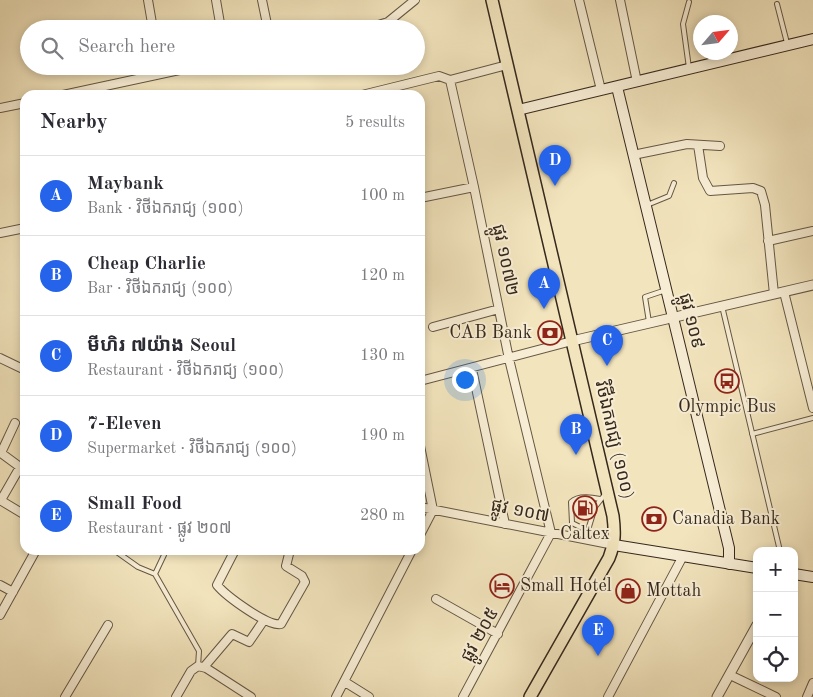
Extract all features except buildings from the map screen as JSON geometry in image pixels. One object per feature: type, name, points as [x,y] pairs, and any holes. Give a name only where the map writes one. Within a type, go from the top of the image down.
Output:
[{"type":"main road","name":"វិថីឯករាជ្យ (១០០)","points":[[492,0],[572,341],[604,495],[614,516],[614,545],[530,697]]},
{"type":"main road","points":[[518,110],[813,39]]},
{"type":"main road","name":"ផ្លូវ ១០៩","points":[[617,87],[729,548],[729,564]]},
{"type":"main road","points":[[614,545],[753,567]]},
{"type":"main road","points":[[798,575],[813,577]]},
{"type":"street","points":[[148,0],[151,20]]},
{"type":"street","points":[[216,0],[219,20]]},
{"type":"street","points":[[262,0],[266,20]]},
{"type":"street","points":[[390,20],[415,0]]},
{"type":"street","points":[[579,0],[601,90]]},
{"type":"street","points":[[620,0],[636,82]]},
{"type":"street","points":[[383,90],[440,76],[450,80],[507,65]]},
{"type":"street","points":[[83,90],[141,75]]},
{"type":"street","name":"ផ្លូវ ១០៧២","points":[[450,80],[500,309],[509,359],[551,533]]},
{"type":"street","points":[[0,108],[20,104]]},
{"type":"street","points":[[698,145],[703,178],[710,191],[757,188],[761,191],[764,198],[774,294]]},
{"type":"street","points":[[633,155],[674,146],[720,146]]},
{"type":"street","points":[[425,197],[474,187]]},
{"type":"street","points":[[0,233],[20,229]]},
{"type":"street","points":[[768,241],[813,231]]},
{"type":"street","points":[[425,380],[472,369],[572,341],[813,285]]},
{"type":"street","points":[[784,292],[813,408]]},
{"type":"street","points":[[433,327],[500,309]]},
{"type":"street","points":[[0,358],[20,368]]},
{"type":"street","points":[[472,369],[505,524]]},
{"type":"street","points":[[804,372],[813,370]]},
{"type":"street","points":[[15,423],[1,453],[20,467],[0,500],[20,512]]},
{"type":"street","points":[[425,471],[433,510],[425,525]]},
{"type":"street","name":"ផ្លូវ ១០៧","points":[[425,508],[614,545]]},
{"type":"street","name":"ផ្លូវ ២០៥","points":[[463,697],[551,533]]},
{"type":"street","points":[[0,615],[33,555]]},
{"type":"street","points":[[232,555],[217,585],[264,620],[277,625],[281,624],[305,582],[302,576],[286,566],[289,555]]},
{"type":"street","points":[[336,697],[409,555]]},
{"type":"street","points":[[608,697],[683,556]]},
{"type":"street","points":[[0,585],[13,592]]},
{"type":"street","points":[[436,599],[498,634]]},
{"type":"street","points":[[176,697],[191,671],[201,667],[232,634],[249,642],[264,620]]},
{"type":"street","points":[[65,697],[108,625]]},
{"type":"street","points":[[717,697],[753,633]]},
{"type":"street","points":[[201,667],[251,697]]},
{"type":"street","points":[[730,675],[776,697]]},
{"type":"street","points":[[345,682],[369,697]]},
{"type":"street","points":[[807,697],[813,683]]},
{"type":"lane","points":[[688,2],[683,24],[690,69]]},
{"type":"lane","points":[[777,4],[788,45]]},
{"type":"lane","points":[[646,205],[668,196],[674,183]]},
{"type":"lane","points":[[649,323],[645,297],[666,290]]},
{"type":"lane","points":[[722,306],[779,547]]},
{"type":"lane","points":[[752,434],[813,418]]},
{"type":"lane","points":[[585,540],[604,495]]},
{"type":"lane","points":[[588,531],[572,523],[572,502],[576,498],[604,495]]},
{"type":"lane","points":[[122,555],[155,574],[199,651],[201,667]]},
{"type":"lane","points":[[155,574],[164,555]]},
{"type":"place","name":"7-Eleven","points":[[555,186]]},
{"type":"place","name":"Maybank","points":[[544,309]]},
{"type":"place","name":"CAB Bank","points":[[550,333]]},
{"type":"place","name":"មីហិរ ៧យ៉ាង Seoul","points":[[607,366]]},
{"type":"place","name":"Olympic Bus","points":[[727,381]]},
{"type":"place","name":"Cheap Charlie","points":[[576,455]]},
{"type":"place","name":"Caltex","points":[[585,508]]},
{"type":"place","name":"Canadia Bank","points":[[654,519]]},
{"type":"place","name":"Small Hotel","points":[[502,586]]},
{"type":"place","name":"Mottah","points":[[628,591]]},
{"type":"place","name":"Small Food","points":[[598,656]]}]
